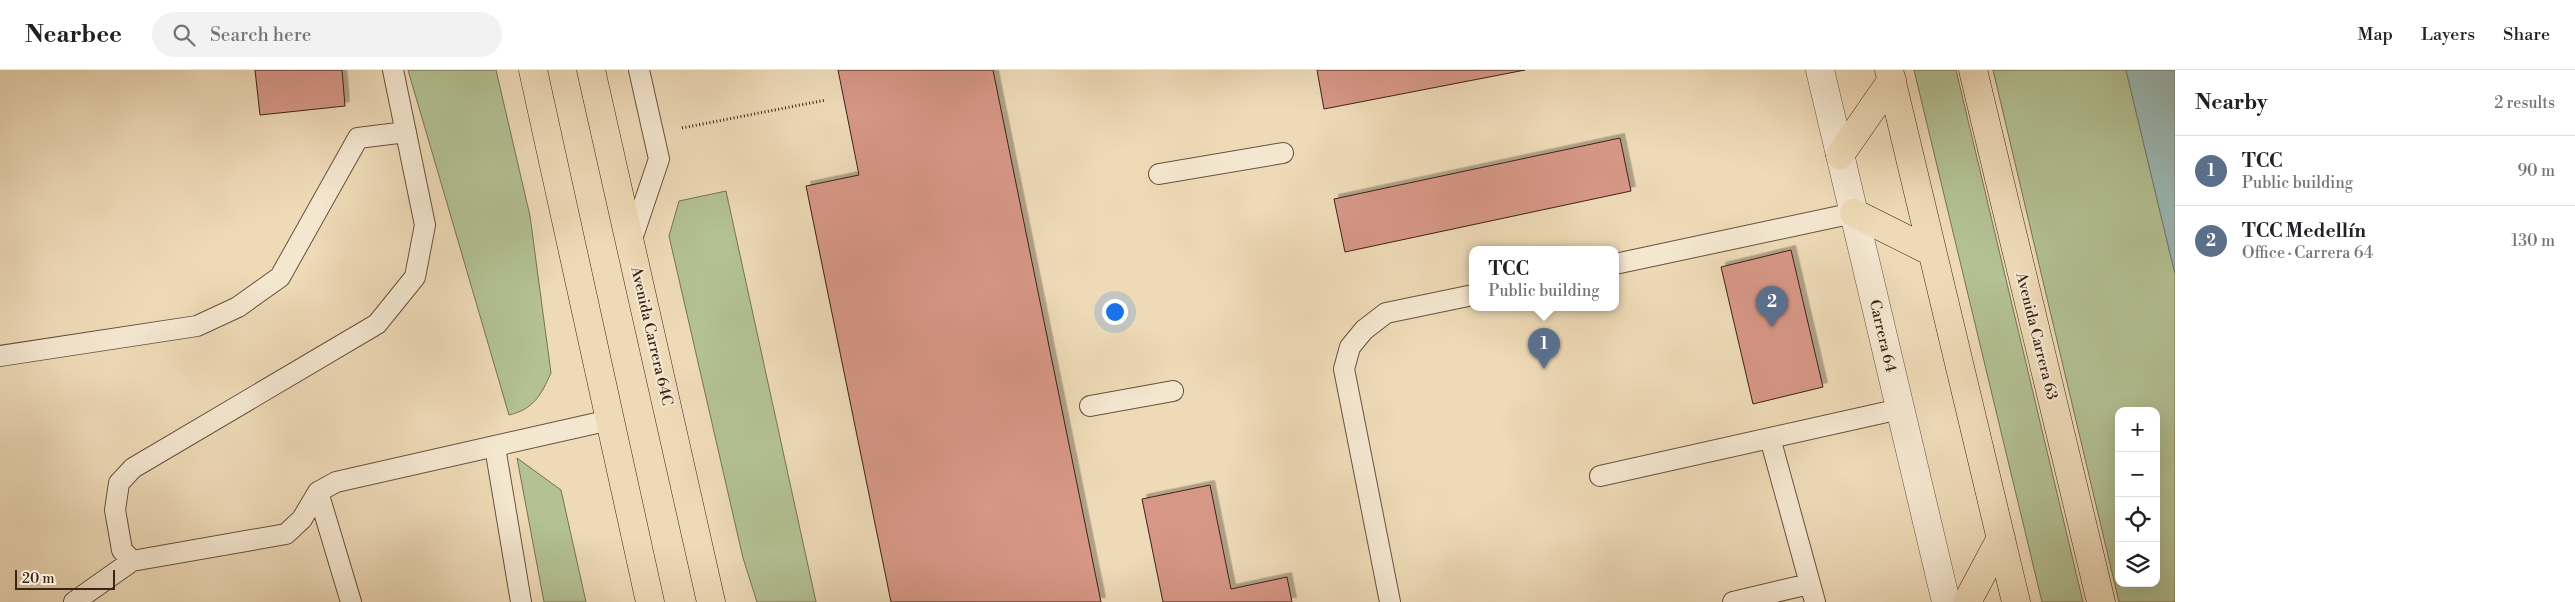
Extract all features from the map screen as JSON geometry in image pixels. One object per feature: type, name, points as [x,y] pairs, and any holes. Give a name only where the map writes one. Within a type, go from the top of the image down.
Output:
[{"type":"main road","points":[[533,70],[650,602]]},
{"type":"main road","name":"Avenida Carrera 64C","points":[[591,70],[711,602]]},
{"type":"main road","name":"Avenida Carrera 63","points":[[1973,70],[2101,602]]},
{"type":"main road","points":[[1840,154],[1890,75]]},
{"type":"main road","points":[[1890,75],[2016,602]]},
{"type":"main road","points":[[1854,213],[1932,252]]},
{"type":"main road","points":[[1967,602],[2001,538]]},
{"type":"street","name":"Carrera 64","points":[[1820,70],[1946,602]]},
{"type":"lane","points":[[132,561],[122,550],[115,510],[119,483],[133,468],[377,324],[414,278],[426,225],[393,70]]},
{"type":"lane","points":[[631,242],[659,159],[639,70]]},
{"type":"lane","points":[[0,356],[197,326],[238,307],[280,277],[358,138],[406,132]]},
{"type":"lane","points":[[1159,174],[1283,153]]},
{"type":"lane","points":[[1619,263],[1854,213]]},
{"type":"lane","points":[[1390,602],[1344,369],[1350,348],[1364,330],[1386,313],[1469,296]]},
{"type":"lane","points":[[1090,406],[1173,391]]},
{"type":"lane","points":[[1600,476],[1900,408]]},
{"type":"lane","points":[[74,602],[132,561],[286,534],[302,519],[318,492],[336,482],[610,420]]},
{"type":"lane","points":[[1733,602],[1812,593],[1770,438]]},
{"type":"lane","points":[[495,447],[520,602]]},
{"type":"lane","points":[[318,492],[351,602]]},
{"type":"path","points":[[682,128],[826,100]]},
{"type":"green space","points":[[408,70],[496,70],[530,216],[551,373],[544,388],[531,405],[509,415]]},
{"type":"green space","points":[[1914,70],[1956,70],[2083,602],[2042,602]]},
{"type":"green space","points":[[1993,70],[2126,70],[2175,274],[2175,602],[2119,602],[2115,587],[2160,587],[2160,407],[2115,407],[2115,585]]},
{"type":"green space","points":[[726,191],[816,602],[757,602],[743,558],[669,236],[679,201]]},
{"type":"green space","points":[[517,458],[561,490],[586,602],[544,602]]},
{"type":"water","points":[[2126,70],[2175,70],[2175,274]]},
{"type":"building","points":[[255,70],[342,70],[345,106],[260,115]]},
{"type":"building","points":[[838,70],[993,70],[1101,602],[891,602],[806,186],[859,175]]},
{"type":"building","points":[[1317,70],[1525,70],[1324,109]]},
{"type":"building","points":[[1620,138],[1631,191],[1345,252],[1334,199]]},
{"type":"building","points":[[1791,250],[1823,387],[1753,404],[1721,267]]},
{"type":"building","points":[[1210,485],[1231,589],[1287,577],[1292,602],[1163,602],[1142,499]]},
{"type":"place","name":"TCC Medellín","points":[[1772,327]]},
{"type":"place","name":"TCC","points":[[1544,369]]}]
